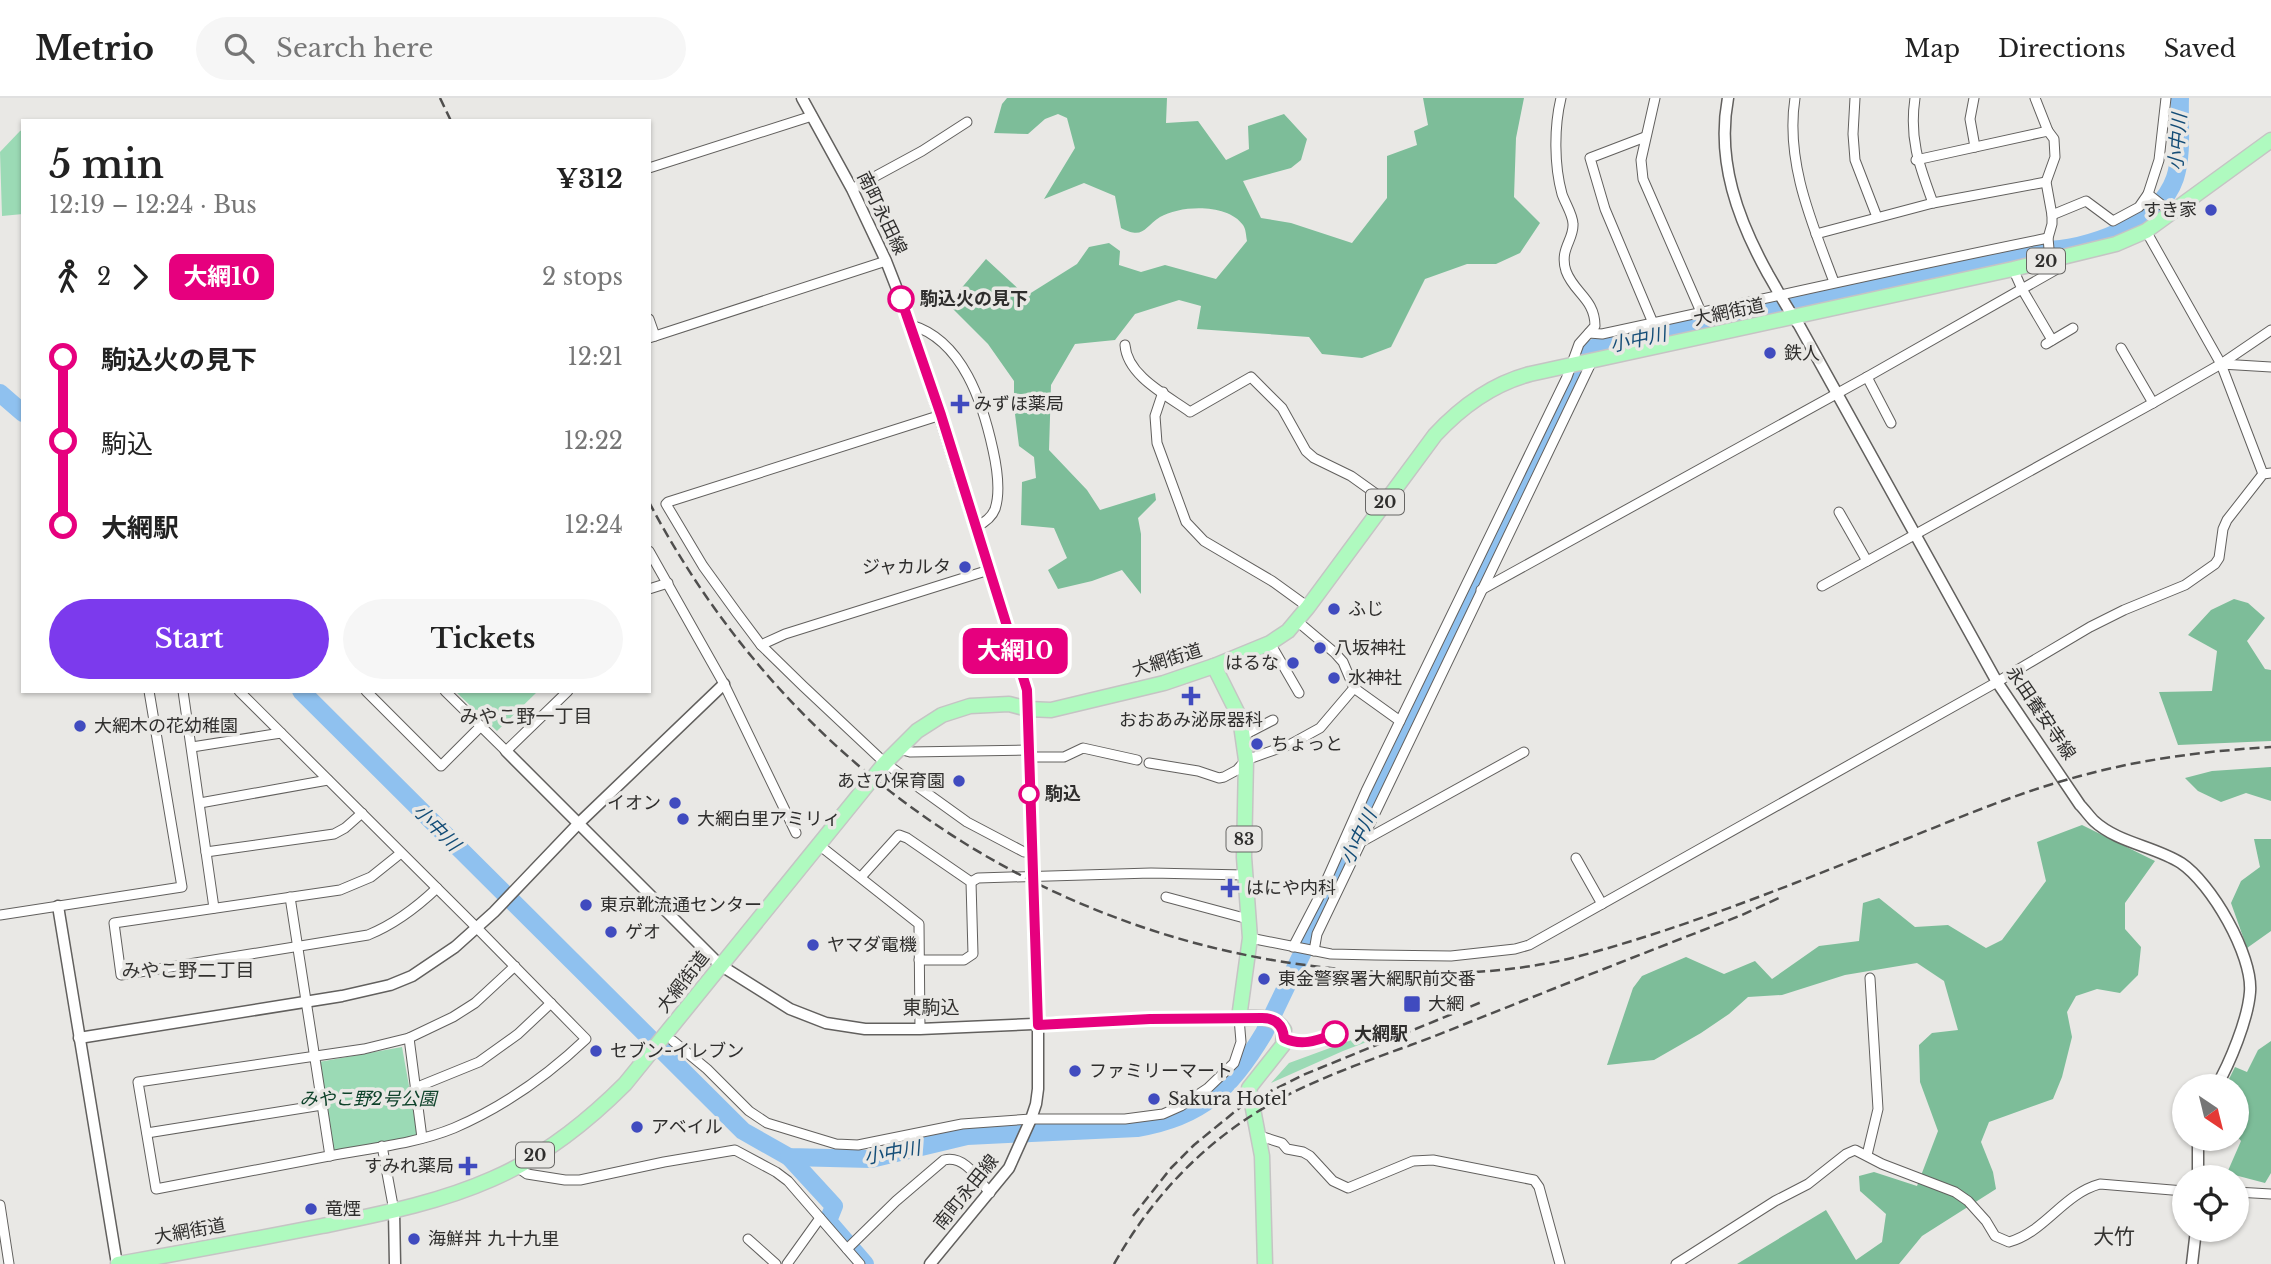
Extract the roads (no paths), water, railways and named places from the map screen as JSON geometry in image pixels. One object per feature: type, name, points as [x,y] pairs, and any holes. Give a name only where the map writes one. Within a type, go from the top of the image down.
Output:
[{"type":"main road","name":"大網街道","points":[[118,1264],[394,1211],[491,1180],[517,1167],[570,1132],[606,1103],[649,1055],[668,1040],[720,965],[885,763],[917,730],[942,715],[959,709],[1009,704],[1028,709],[1051,710],[1113,696],[1214,666],[1270,643],[1297,621],[1435,435],[1472,401],[1515,378],[2106,247],[2146,231],[2271,140]]},
{"type":"main road","name":"83","points":[[1214,666],[1240,718],[1246,761],[1245,874],[1250,938],[1239,1018]]},
{"type":"main road","points":[[1239,1018],[1269,1018],[1284,1030],[1283,1045],[1249,1088],[1260,1136],[1265,1264]]},
{"type":"street","name":"南町永田線","points":[[802,98],[852,189],[886,261],[911,325],[1027,690],[1038,1089],[1028,1128],[1009,1168],[930,1264]]},
{"type":"street","points":[[1293,947],[1573,365],[1579,344],[1595,326],[1595,314],[1567,274],[1564,264],[1564,250],[1573,225],[1562,193],[1558,169],[1557,116],[1561,98]]},
{"type":"street","points":[[1655,98],[1641,160],[1643,179],[1700,312]]},
{"type":"street","name":"永田養安寺線","points":[[1728,98],[1726,156],[1735,203],[1752,245],[1838,393],[1997,682],[2080,805],[2095,822],[2111,833],[2179,862],[2209,890],[2233,931],[2249,975],[2250,989],[2249,1000],[2223,1074]]},
{"type":"street","points":[[1795,98],[1793,131],[1796,167],[1803,197],[1834,282]]},
{"type":"street","points":[[1855,98],[1855,160],[1877,217]]},
{"type":"street","points":[[1915,98],[1911,123],[1916,160],[1933,203]]},
{"type":"street","points":[[1973,98],[1969,119],[1975,147]]},
{"type":"street","points":[[1481,590],[2057,269],[2048,238],[2053,224],[2046,182],[2054,157],[2053,139],[2035,98]]},
{"type":"street","points":[[2052,215],[2085,201],[2113,221],[2139,207],[2148,194],[2159,160],[2166,98]]},
{"type":"street","points":[[651,167],[812,116]]},
{"type":"street","points":[[852,189],[922,151],[967,122]]},
{"type":"street","points":[[1916,160],[2048,131]]},
{"type":"street","points":[[1645,137],[1590,158],[1605,209],[1653,323]]},
{"type":"street","points":[[1816,234],[1933,203],[2046,182]]},
{"type":"street","points":[[2148,194],[2172,213]]},
{"type":"street","points":[[1250,938],[1331,954],[1451,956],[1529,945],[2090,628],[2124,610],[2185,585],[2215,564],[2219,558],[2227,520],[2267,474],[2221,364],[2146,231]]},
{"type":"street","points":[[1589,333],[1602,334],[2048,238]]},
{"type":"street","points":[[652,337],[886,261]]},
{"type":"street","points":[[2013,268],[2049,342],[2073,328]]},
{"type":"street","points":[[911,325],[922,328],[960,363],[974,387],[988,427],[996,464],[998,493],[995,511],[976,527]]},
{"type":"street","points":[[1822,586],[2153,403],[2221,364],[2271,330]]},
{"type":"street","points":[[1125,345],[1133,366],[1191,412],[1251,377],[1282,408],[1306,452],[1351,476],[1386,501]]},
{"type":"street","points":[[2121,348],[2153,403]]},
{"type":"street","points":[[1314,951],[1317,933],[1592,361]]},
{"type":"street","points":[[2221,364],[2271,367]]},
{"type":"street","points":[[1867,377],[1891,423]]},
{"type":"street","points":[[1163,392],[1155,416],[1157,443],[1186,522],[1204,541],[1272,581],[1308,607]]},
{"type":"street","points":[[941,415],[668,502],[668,508],[704,566],[761,645],[885,763],[967,822],[1024,852],[1032,852]]},
{"type":"street","points":[[1839,512],[1867,561]]},
{"type":"street","points":[[651,554],[724,684],[796,833]]},
{"type":"street","points":[[761,645],[785,634],[989,570]]},
{"type":"street","points":[[651,588],[668,583]]},
{"type":"street","points":[[1297,621],[1335,653],[1343,663],[1354,688],[1400,721]]},
{"type":"street","points":[[1270,643],[1298,693]]},
{"type":"street","points":[[79,1038],[365,992],[412,976],[455,947],[494,912],[579,823],[724,684]]},
{"type":"street","points":[[1149,763],[1198,771],[1219,778],[1231,774],[1246,761],[1292,744],[1320,728],[1354,688]]},
{"type":"street","points":[[0,915],[182,887],[149,693]]},
{"type":"street","points":[[183,693],[214,908]]},
{"type":"street","points":[[241,693],[477,927],[515,966],[586,1039],[546,1075],[502,1105],[451,1129],[422,1138],[156,1189],[138,1082],[364,1049],[409,1038],[442,1023],[475,1003],[515,966]]},
{"type":"street","points":[[368,693],[441,766],[481,726]]},
{"type":"street","points":[[447,693],[720,965],[790,1009],[826,1023],[865,1029],[1239,1018],[1241,1042],[1234,1063],[1208,1088],[1181,1106],[1153,1117],[1051,1121],[1028,1128],[962,1124],[892,1139],[836,1144],[766,1123],[749,1111],[707,1069],[668,1040]]},
{"type":"street","points":[[506,751],[566,693]]},
{"type":"street","points":[[1244,735],[1273,720]]},
{"type":"street","points":[[192,747],[281,733]]},
{"type":"street","points":[[899,748],[910,752],[1064,757],[1083,748],[1137,760]]},
{"type":"street","points":[[1362,842],[1524,752]]},
{"type":"street","points":[[200,803],[328,780]]},
{"type":"street","points":[[206,852],[334,834],[362,813]]},
{"type":"street","points":[[861,877],[898,835],[907,838],[971,881]]},
{"type":"street","points":[[819,845],[919,924],[920,1029]]},
{"type":"street","points":[[401,853],[387,867],[356,885],[340,890],[114,923],[121,975],[350,939],[388,927],[437,888]]},
{"type":"street","points":[[1576,858],[1602,904]]},
{"type":"street","points":[[971,881],[978,878],[1032,876],[1245,874]]},
{"type":"street","points":[[919,960],[964,960],[973,954],[971,881]]},
{"type":"street","points":[[290,897],[330,1156]]},
{"type":"street","points":[[1166,897],[1248,919]]},
{"type":"street","points":[[58,906],[118,1264]]},
{"type":"street","points":[[1867,1155],[1878,1109],[1870,978]]},
{"type":"street","points":[[415,1088],[479,1062],[518,1034],[551,1003]]},
{"type":"street","points":[[409,1038],[422,1138]]},
{"type":"street","points":[[147,1133],[322,1105]]},
{"type":"street","points":[[1260,1136],[1310,1156],[1333,1181],[1348,1188],[1403,1164],[1423,1160],[1534,1180],[1539,1187],[1560,1264]]},
{"type":"street","points":[[382,1146],[394,1211],[395,1264]]},
{"type":"street","points":[[517,1167],[527,1174],[580,1180],[736,1150],[788,1181],[860,1264]]},
{"type":"street","points":[[1676,1264],[1775,1201],[1808,1184],[1855,1150],[1882,1164],[1955,1192],[1968,1201],[1995,1236],[2009,1242],[2032,1233],[2072,1197],[2087,1188],[2100,1184],[2172,1190]]},
{"type":"street","points":[[847,1249],[896,1201],[949,1158],[961,1161],[990,1193]]},
{"type":"street","points":[[2249,1193],[2271,1195]]},
{"type":"street","points":[[0,1205],[9,1264]]},
{"type":"street","points":[[787,1264],[820,1217]]},
{"type":"street","points":[[748,1239],[776,1264]]},
{"type":"street","points":[[2192,1264],[2195,1242]]},
{"type":"waterway","name":"小中川","points":[[303,693],[743,1131],[789,1157],[871,1159],[967,1136],[1137,1128],[1160,1123],[1197,1108],[1213,1097],[1240,1070],[1264,1033],[1592,349],[2041,250],[2079,246],[2119,232],[2154,209],[2175,178],[2180,149],[2180,98]]},
{"type":"waterway","name":"小中川","points":[[0,393],[21,411]]},
{"type":"waterway","points":[[789,1157],[834,1206],[828,1221],[865,1264]]},
{"type":"railway","points":[[440,98],[450,119]]},
{"type":"railway","points":[[651,505],[708,599],[778,687],[857,765],[946,831],[1041,886],[1144,928],[1252,956],[1365,971],[1418,973],[1498,970],[1551,963],[1702,918],[2058,782],[2151,760],[2271,747]]},
{"type":"railway","points":[[1114,1264],[1138,1226],[1166,1190],[1214,1143],[1255,1113],[1304,1087],[1356,1065],[1742,915],[1783,896]]},
{"type":"railway","points":[[1133,1216],[1171,1168],[1194,1145],[1243,1105],[1303,1075],[1484,1001]]},
{"type":"place","name":"すき家","points":[[2211,210]]},
{"type":"place","name":"駒込火の見下","points":[[901,299]]},
{"type":"place","name":"鉄人","points":[[1770,353]]},
{"type":"place","name":"みずほ薬局","points":[[960,404]]},
{"type":"place","name":"ジャカルタ","points":[[965,567]]},
{"type":"place","name":"ふじ","points":[[1334,609]]},
{"type":"place","name":"八坂神社","points":[[1320,648]]},
{"type":"place","name":"はるな","points":[[1293,663]]},
{"type":"place","name":"水神社","points":[[1334,678]]},
{"type":"place","name":"おおあみ泌尿器科","points":[[1191,696]]},
{"type":"place","name":"大網木の花幼稚園","points":[[80,726]]},
{"type":"place","name":"ちょっと","points":[[1257,744]]},
{"type":"place","name":"あさひ保育園","points":[[959,781]]},
{"type":"place","name":"駒込","points":[[1029,794]]},
{"type":"place","name":"イオン","points":[[675,803]]},
{"type":"place","name":"大網白里アミリィ","points":[[683,819]]},
{"type":"place","name":"はにや内科","points":[[1230,888]]},
{"type":"place","name":"東京靴流通センター","points":[[586,905]]},
{"type":"place","name":"ゲオ","points":[[611,932]]},
{"type":"place","name":"ヤマダ電機","points":[[813,945]]},
{"type":"place","name":"東金警察署大網駅前交番","points":[[1264,979]]},
{"type":"place","name":"大網","points":[[1412,1004]]},
{"type":"place","name":"大網駅","points":[[1335,1034]]},
{"type":"place","name":"セブン-イレブン","points":[[596,1051]]},
{"type":"place","name":"ファミリーマート","points":[[1075,1071]]},
{"type":"place","name":"Sakura Hotel","points":[[1154,1099]]},
{"type":"place","name":"アベイル","points":[[637,1127]]},
{"type":"place","name":"すみれ薬局","points":[[468,1166]]},
{"type":"place","name":"竜煙","points":[[311,1209]]},
{"type":"place","name":"海鮮丼 九十九里","points":[[414,1239]]},
{"type":"district","name":"みやこ野一丁目","points":[[526,716]]},
{"type":"district","name":"みやこ野二丁目","points":[[188,970]]},
{"type":"district","name":"東駒込","points":[[931,1007]]},
{"type":"district","name":"大竹","points":[[2114,1237]]},
{"type":"park label","name":"みやこ野2号公園","points":[[368,1099]]}]
